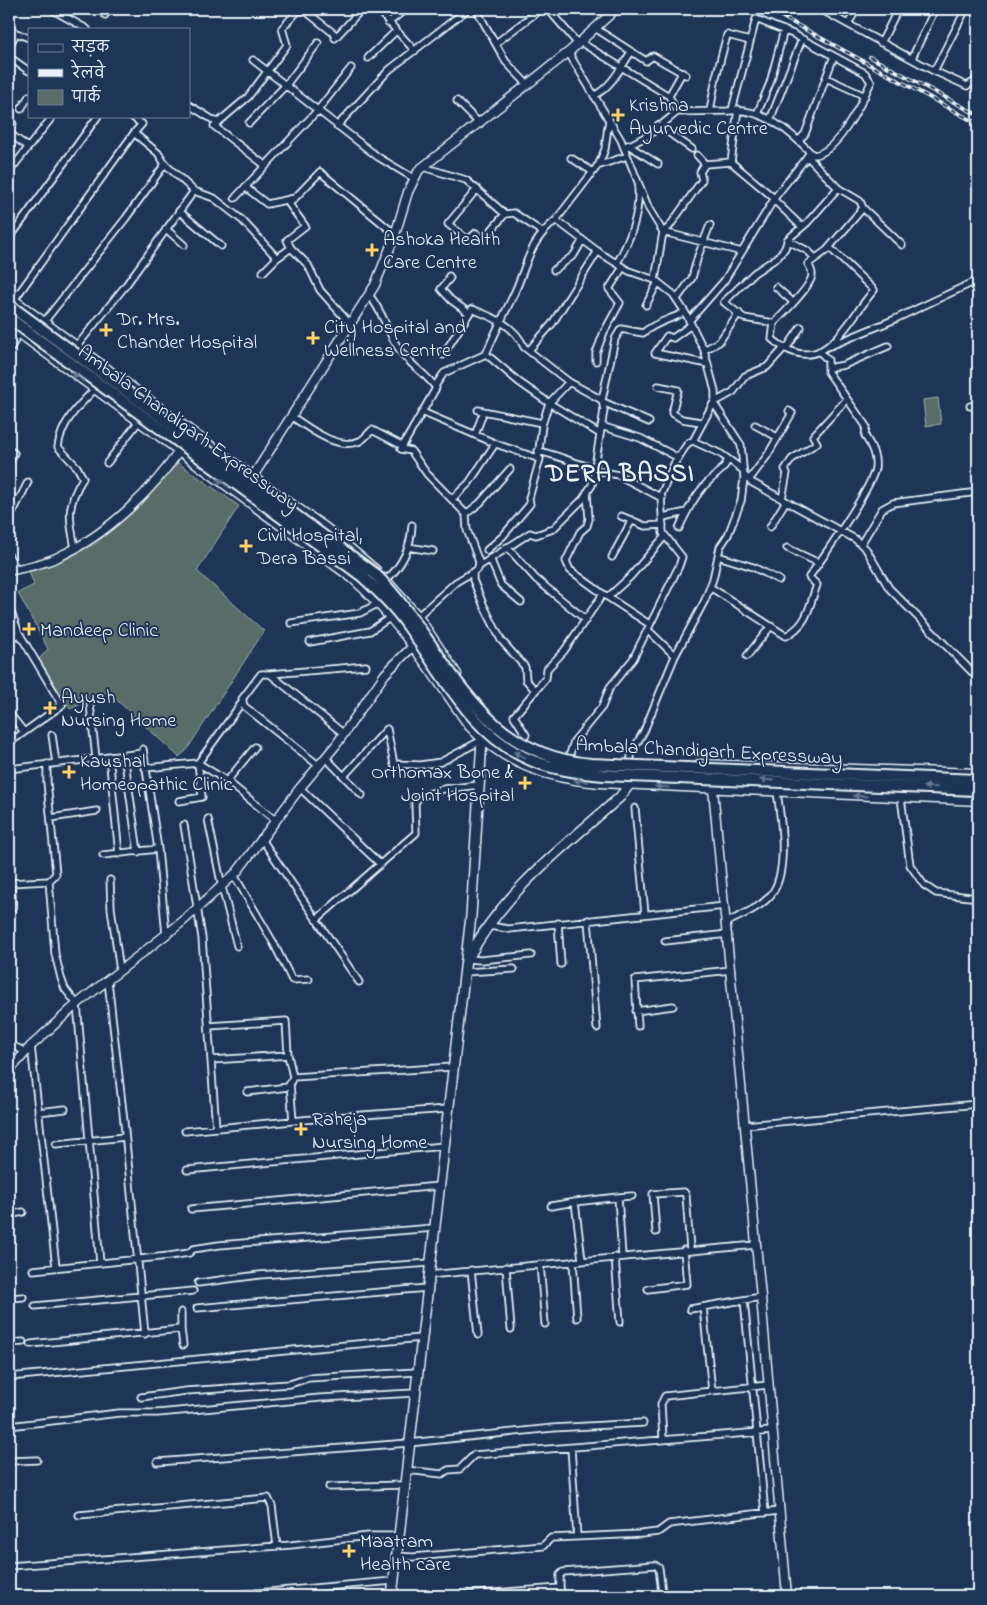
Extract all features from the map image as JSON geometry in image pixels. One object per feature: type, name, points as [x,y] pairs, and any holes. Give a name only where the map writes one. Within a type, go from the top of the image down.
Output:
[{"type":"highway","name":"Ambala Chandigarh Expressway","points":[[11,300],[374,573],[401,601],[477,708],[508,736],[531,750],[558,759],[591,764],[978,780]]},
{"type":"highway","name":"Ambala Chandigarh Expressway","points":[[9,318],[362,576],[387,600],[407,625],[467,711],[490,734],[521,756],[548,766],[584,773],[978,790]]},
{"type":"main road","points":[[392,1596],[428,1274],[467,964],[482,740],[496,721]]},
{"type":"main road","points":[[467,964],[489,926],[513,896],[620,797],[629,785],[630,762]]},
{"type":"street","points":[[51,9],[85,28]]},
{"type":"street","points":[[105,15],[109,9]]},
{"type":"street","points":[[266,166],[214,126],[248,97],[287,45],[282,28],[298,10],[336,37],[362,9]]},
{"type":"street","points":[[376,9],[415,51]]},
{"type":"street","points":[[388,23],[406,9]]},
{"type":"street","points":[[337,126],[389,70],[468,9]]},
{"type":"street","points":[[476,9],[514,74],[528,86]]},
{"type":"street","points":[[496,43],[541,9]]},
{"type":"street","points":[[548,9],[579,43],[622,66],[669,96],[677,112]]},
{"type":"street","points":[[240,494],[253,477],[375,285],[395,234],[408,192],[423,167],[436,155],[458,142],[528,86],[616,9]]},
{"type":"street","points":[[820,9],[934,71],[967,86],[978,78]]},
{"type":"street","points":[[848,24],[856,9]]},
{"type":"street","points":[[881,43],[898,9]]},
{"type":"street","points":[[912,58],[935,9]]},
{"type":"street","points":[[934,71],[966,9]]},
{"type":"street","points":[[973,9],[978,11]]},
{"type":"street","points":[[730,162],[735,110],[756,18],[834,56],[869,77],[871,82],[859,110],[831,146],[819,155],[809,154]]},
{"type":"street","points":[[9,28],[28,38]]},
{"type":"street","points":[[595,28],[646,61],[653,56],[684,74],[669,96]]},
{"type":"street","points":[[757,114],[770,83],[784,30]]},
{"type":"street","points":[[368,58],[396,31]]},
{"type":"street","points":[[9,47],[16,33]]},
{"type":"street","points":[[710,111],[716,77],[727,35],[750,41]]},
{"type":"street","points":[[770,120],[802,39]]},
{"type":"street","points":[[249,123],[286,85],[318,43]]},
{"type":"street","points":[[570,51],[571,57],[626,146],[627,156],[649,210],[663,232],[656,281],[646,305]]},
{"type":"street","points":[[594,96],[605,90],[631,52]]},
{"type":"street","points":[[799,140],[805,134],[834,56]]},
{"type":"street","points":[[9,57],[28,71]]},
{"type":"street","points":[[253,60],[378,157],[415,179]]},
{"type":"street","points":[[236,198],[318,110],[351,68]]},
{"type":"street","points":[[826,78],[865,96]]},
{"type":"street","points":[[21,109],[28,98]]},
{"type":"street","points":[[457,101],[480,124]]},
{"type":"street","points":[[190,105],[218,122]]},
{"type":"street","points":[[626,146],[649,135],[658,125],[677,112],[752,111],[770,120],[799,140],[838,188],[860,201],[863,208],[902,245]]},
{"type":"street","points":[[9,172],[51,118]]},
{"type":"street","points":[[9,239],[97,118]]},
{"type":"street","points":[[134,118],[142,124],[11,300],[44,322],[352,548],[386,580],[418,616],[477,702],[496,721],[532,745],[569,757],[630,762],[752,764],[978,773]]},
{"type":"street","points":[[478,567],[479,562],[467,530],[466,514],[427,474],[411,451],[401,449],[444,373],[486,354],[523,275],[528,256],[542,232],[556,220],[597,166],[605,149],[609,119]]},
{"type":"street","points":[[13,124],[9,132],[28,147]]},
{"type":"street","points":[[658,125],[692,149]]},
{"type":"street","points":[[134,134],[158,154],[194,191],[214,198],[242,220],[276,258]]},
{"type":"street","points":[[626,146],[658,164]]},
{"type":"street","points":[[708,364],[654,353],[667,336],[673,338],[690,323],[718,290],[774,199],[809,154]]},
{"type":"street","points":[[697,155],[706,164]]},
{"type":"street","points":[[597,166],[627,156]]},
{"type":"street","points":[[570,158],[593,172]]},
{"type":"street","points":[[663,232],[669,227],[702,180],[700,172],[706,164],[730,162],[774,199],[802,227]]},
{"type":"street","points":[[44,322],[166,164]]},
{"type":"street","points":[[423,167],[466,180],[505,214]]},
{"type":"street","points":[[350,324],[320,290],[308,265],[291,248],[287,240],[305,226],[289,204],[320,172],[395,234]]},
{"type":"street","points":[[617,263],[630,240],[639,200],[638,184]]},
{"type":"street","points":[[246,187],[267,204],[295,198]]},
{"type":"street","points":[[774,323],[750,320],[724,302],[754,273],[778,257],[785,248],[787,240],[802,227],[838,188]]},
{"type":"street","points":[[477,189],[448,224],[468,240],[476,234],[484,239],[505,214],[514,213],[542,232]]},
{"type":"street","points":[[77,346],[194,191]]},
{"type":"street","points":[[863,208],[830,248],[808,264],[812,276],[809,284],[774,323],[772,338],[785,349],[800,354],[819,351],[893,320],[978,280]]},
{"type":"street","points":[[179,211],[221,246]]},
{"type":"street","points":[[556,220],[582,241],[623,267],[651,281],[656,281],[677,300],[704,350],[715,405],[742,446],[744,472],[741,500],[718,556],[710,587],[675,656],[644,731],[632,752],[630,762]]},
{"type":"street","points":[[677,300],[692,278],[710,225]]},
{"type":"street","points":[[166,229],[184,245]]},
{"type":"street","points":[[663,232],[742,252]]},
{"type":"street","points":[[787,240],[808,251],[816,258]]},
{"type":"street","points":[[554,270],[574,255],[582,241]]},
{"type":"street","points":[[263,272],[276,258],[291,248]]},
{"type":"street","points":[[828,347],[851,322],[874,290],[830,248]]},
{"type":"street","points":[[530,349],[552,324],[598,251]]},
{"type":"street","points":[[596,361],[596,353],[604,332],[620,304],[609,289],[623,267]]},
{"type":"street","points":[[449,276],[450,278],[441,289],[451,300],[469,313]]},
{"type":"street","points":[[776,287],[793,302]]},
{"type":"street","points":[[369,295],[385,318],[398,348],[406,360],[430,379],[435,386]]},
{"type":"street","points":[[443,355],[472,309],[501,320],[522,341],[524,347],[530,349],[569,382],[603,401],[649,422]]},
{"type":"street","points":[[418,616],[456,582],[473,573],[478,567],[507,546],[530,533],[536,535],[553,529],[583,499],[592,485],[603,401],[615,339],[621,329],[644,333],[661,320],[671,320],[685,312]]},
{"type":"street","points":[[704,350],[719,342],[739,313]]},
{"type":"street","points":[[9,326],[329,560],[379,603],[391,617],[469,726],[482,740],[504,756],[536,772],[570,780],[629,785],[978,801]]},
{"type":"street","points":[[569,757],[574,741],[602,707],[610,687],[625,672],[665,596],[682,557],[664,536],[662,498],[665,483],[688,443],[693,441],[701,422],[715,401],[733,392],[745,376],[767,367],[785,349],[801,327]]},
{"type":"street","points":[[9,352],[19,333]]},
{"type":"street","points":[[828,368],[844,366],[888,346]]},
{"type":"street","points":[[710,587],[786,636],[798,629],[806,619],[817,585],[809,577],[840,531],[875,469],[873,449],[865,436],[866,426],[828,372],[828,360],[819,351]]},
{"type":"street","points":[[486,354],[519,382],[600,434]]},
{"type":"street","points":[[487,550],[530,504],[528,498],[540,459],[538,458],[538,451],[542,423],[549,403],[569,382]]},
{"type":"street","points":[[658,386],[678,390],[672,413],[682,419],[701,422]]},
{"type":"street","points":[[75,548],[68,516],[75,490],[83,478],[77,467],[58,447],[63,427],[80,403],[94,389]]},
{"type":"street","points":[[770,527],[784,500],[787,473],[785,469],[792,458],[817,443],[813,436],[847,398]]},
{"type":"street","points":[[970,406],[978,405]]},
{"type":"street","points":[[478,410],[542,423]]},
{"type":"street","points":[[749,480],[767,456],[792,413],[788,411]]},
{"type":"street","points":[[422,412],[495,444],[538,458]]},
{"type":"street","points":[[291,416],[314,431],[341,443],[360,441],[372,430],[403,446]]},
{"type":"street","points":[[475,435],[482,416]]},
{"type":"street","points":[[107,463],[139,421]]},
{"type":"street","points":[[755,425],[777,437]]},
{"type":"street","points":[[601,426],[640,438],[679,458]]},
{"type":"street","points":[[9,556],[12,570],[51,560],[75,548],[102,530],[148,490],[180,451],[193,431]]},
{"type":"street","points":[[693,441],[728,460],[744,472],[749,480],[861,544],[866,549],[889,588],[978,678]]},
{"type":"street","points":[[452,499],[469,483],[495,444]]},
{"type":"street","points":[[9,450],[14,453],[9,464]]},
{"type":"street","points":[[538,451],[575,464],[618,475],[662,498]]},
{"type":"street","points":[[679,528],[702,489],[722,472],[728,460]]},
{"type":"street","points":[[466,514],[480,503],[510,469]]},
{"type":"street","points":[[9,520],[28,482]]},
{"type":"street","points":[[587,492],[590,519],[587,526],[580,532],[566,561],[570,570],[648,627],[675,656]]},
{"type":"street","points":[[861,544],[882,509],[893,503],[978,492]]},
{"type":"street","points":[[9,496],[18,501]]},
{"type":"street","points":[[663,518],[687,512]]},
{"type":"street","points":[[621,516],[644,526],[663,525]]},
{"type":"street","points":[[612,557],[632,520]]},
{"type":"street","points":[[386,580],[396,572],[408,547],[412,525]]},
{"type":"street","points":[[526,735],[514,716],[546,678],[547,670],[606,595],[630,577],[664,536]]},
{"type":"street","points":[[507,546],[536,579],[586,620]]},
{"type":"street","points":[[408,547],[433,551]]},
{"type":"street","points":[[787,548],[819,563]]},
{"type":"street","points":[[718,556],[752,567],[779,580]]},
{"type":"street","points":[[490,558],[501,585],[521,602]]},
{"type":"street","points":[[473,573],[473,580],[483,604],[502,640],[524,667],[526,680],[536,690]]},
{"type":"street","points":[[291,623],[360,613],[379,603]]},
{"type":"street","points":[[9,607],[19,633],[62,705],[9,742]]},
{"type":"street","points":[[310,642],[370,631],[391,617]]},
{"type":"street","points":[[747,656],[771,626]]},
{"type":"street","points":[[9,1071],[28,1049],[77,1004],[198,909],[234,875],[275,820],[344,734],[390,669],[412,646],[429,632]]},
{"type":"street","points":[[9,640],[19,633]]},
{"type":"street","points":[[179,801],[202,796],[198,763],[261,674],[366,666]]},
{"type":"street","points":[[270,674],[344,734]]},
{"type":"street","points":[[243,701],[244,706],[318,765]]},
{"type":"street","points":[[90,704],[96,758]]},
{"type":"street","points":[[9,713],[24,732]]},
{"type":"street","points":[[344,776],[387,729],[394,764],[420,765],[441,762],[482,740]]},
{"type":"street","points":[[52,735],[56,763]]},
{"type":"street","points":[[227,781],[255,746]]},
{"type":"street","points":[[9,769],[143,751],[158,849],[166,935]]},
{"type":"street","points":[[124,755],[138,852]]},
{"type":"street","points":[[109,756],[119,854]]},
{"type":"street","points":[[325,757],[362,795]]},
{"type":"street","points":[[145,768],[198,763],[227,781],[275,820]]},
{"type":"street","points":[[13,908],[10,883],[49,881],[56,874],[47,764]]},
{"type":"street","points":[[686,788],[688,764]]},
{"type":"street","points":[[316,920],[416,833],[415,803],[419,797],[443,790],[480,786]]},
{"type":"street","points":[[300,788],[380,864]]},
{"type":"street","points":[[713,789],[728,934],[787,1596]]},
{"type":"street","points":[[726,923],[758,907],[771,896],[777,886],[782,855],[781,820],[777,792]]},
{"type":"street","points":[[901,798],[910,865],[924,885],[936,893],[978,898]]},
{"type":"street","points":[[635,808],[645,914]]},
{"type":"street","points":[[50,818],[97,811]]},
{"type":"street","points":[[208,819],[237,946]]},
{"type":"street","points":[[184,825],[198,909],[212,1060],[216,1128]]},
{"type":"street","points":[[261,838],[359,982]]},
{"type":"street","points":[[103,855],[158,849]]},
{"type":"street","points":[[234,875],[273,942],[292,980],[310,979]]},
{"type":"street","points":[[110,880],[111,908],[120,971]]},
{"type":"street","points":[[49,881],[55,954],[60,978],[65,989],[77,1004],[100,1263]]},
{"type":"street","points":[[489,926],[510,929],[725,906]]},
{"type":"street","points":[[588,920],[597,1028]]},
{"type":"street","points":[[558,923],[561,964]]},
{"type":"street","points":[[665,941],[728,934]]},
{"type":"street","points":[[467,964],[481,960],[531,955]]},
{"type":"street","points":[[467,964],[514,969]]},
{"type":"street","points":[[638,1026],[635,980],[731,970]]},
{"type":"street","points":[[108,981],[143,1298],[145,1334]]},
{"type":"street","points":[[636,1011],[673,1006]]},
{"type":"street","points":[[209,1026],[286,1021],[293,1121]]},
{"type":"street","points":[[9,1044],[28,1049]]},
{"type":"street","points":[[28,1049],[38,1112],[56,1267]]},
{"type":"street","points":[[212,1060],[288,1055]]},
{"type":"street","points":[[247,1092],[284,1088],[291,1080],[453,1067]]},
{"type":"street","points":[[745,1125],[978,1104]]},
{"type":"street","points":[[38,1112],[65,1109]]},
{"type":"street","points":[[185,1131],[448,1110]]},
{"type":"street","points":[[56,1144],[125,1137]]},
{"type":"street","points":[[187,1170],[444,1146]]},
{"type":"street","points":[[191,1210],[439,1186]]},
{"type":"street","points":[[648,1289],[687,1284],[686,1195],[684,1192],[653,1194],[656,1232]]},
{"type":"street","points":[[551,1206],[632,1196]]},
{"type":"street","points":[[618,1197],[620,1322]]},
{"type":"street","points":[[575,1202],[582,1260]]},
{"type":"street","points":[[9,1214],[23,1212]]},
{"type":"street","points":[[33,1270],[170,1256],[189,1252],[193,1249],[219,1245],[434,1228]]},
{"type":"street","points":[[428,1274],[756,1245]]},
{"type":"street","points":[[573,1261],[577,1318]]},
{"type":"street","points":[[198,1283],[259,1275],[430,1263]]},
{"type":"street","points":[[540,1264],[544,1324]]},
{"type":"street","points":[[506,1267],[511,1329]]},
{"type":"street","points":[[471,1270],[478,1335]]},
{"type":"street","points":[[197,1308],[427,1288]]},
{"type":"street","points":[[35,1306],[143,1298],[193,1291]]},
{"type":"street","points":[[9,1298],[23,1297]]},
{"type":"street","points":[[690,1309],[761,1297]]},
{"type":"street","points":[[744,1300],[765,1513]]},
{"type":"street","points":[[703,1307],[712,1391]]},
{"type":"street","points":[[181,1312],[183,1346]]},
{"type":"street","points":[[31,1344],[182,1329]]},
{"type":"street","points":[[9,1376],[421,1338]]},
{"type":"street","points":[[9,1343],[23,1342]]},
{"type":"street","points":[[142,1397],[186,1391],[290,1384],[308,1378],[417,1372]]},
{"type":"street","points":[[663,1439],[661,1404],[665,1396],[768,1385]]},
{"type":"street","points":[[9,1426],[119,1413],[158,1413],[320,1398],[415,1393]]},
{"type":"street","points":[[157,1462],[409,1444],[553,1428],[644,1423]]},
{"type":"street","points":[[406,1470],[442,1474],[448,1470],[460,1469],[474,1455],[772,1431]]},
{"type":"street","points":[[571,1448],[577,1537]]},
{"type":"street","points":[[9,1461],[37,1460]]},
{"type":"street","points":[[329,1487],[404,1485]]},
{"type":"street","points":[[79,1515],[268,1498],[272,1506],[277,1546]]},
{"type":"street","points":[[396,1556],[413,1557],[543,1546],[551,1538],[658,1532],[668,1524],[779,1511]]},
{"type":"street","points":[[10,1566],[277,1546],[369,1536],[398,1536]]},
{"type":"street","points":[[562,1596],[560,1575],[563,1572],[655,1565],[659,1568],[662,1593],[658,1596]]},
{"type":"street","points":[[221,1596],[393,1581]]},
{"type":"street","points":[[454,1596],[560,1588]]},
{"type":"green space","points":[[938,398],[941,424],[926,426],[923,400]]},
{"type":"green space","points":[[177,462],[239,506],[197,571],[264,631],[186,751],[179,757],[108,692],[70,709],[39,659],[48,649],[18,593],[34,585],[29,571],[95,544],[145,501]]},
{"type":"railway","points":[[768,9],[978,124]]},
{"type":"railway","points":[[870,57],[978,115]]},
{"type":"place","name":"Krishna Ayurvedic Centre","points":[[618,115]]},
{"type":"place","name":"Ashoka Health Care Centre","points":[[372,250]]},
{"type":"place","name":"Dr. Mrs. Chander Hospital","points":[[106,330]]},
{"type":"place","name":"City Hospital and Wellness Centre","points":[[313,338]]},
{"type":"place","name":"Civil Hospital, Dera Bassi","points":[[246,546]]},
{"type":"place","name":"Mandeep Clinic","points":[[29,629]]},
{"type":"place","name":"Ayush Nursing Home","points":[[50,708]]},
{"type":"place","name":"Kaushal Homeopathic Clinic","points":[[69,772]]},
{"type":"place","name":"Orthomax Bone & Joint Hospital","points":[[525,783]]},
{"type":"place","name":"Raheja Nursing Home","points":[[301,1129]]},
{"type":"place","name":"Maatram Health care","points":[[349,1551]]},
{"type":"district","name":"DERA BASSI","points":[[620,472]]}]
